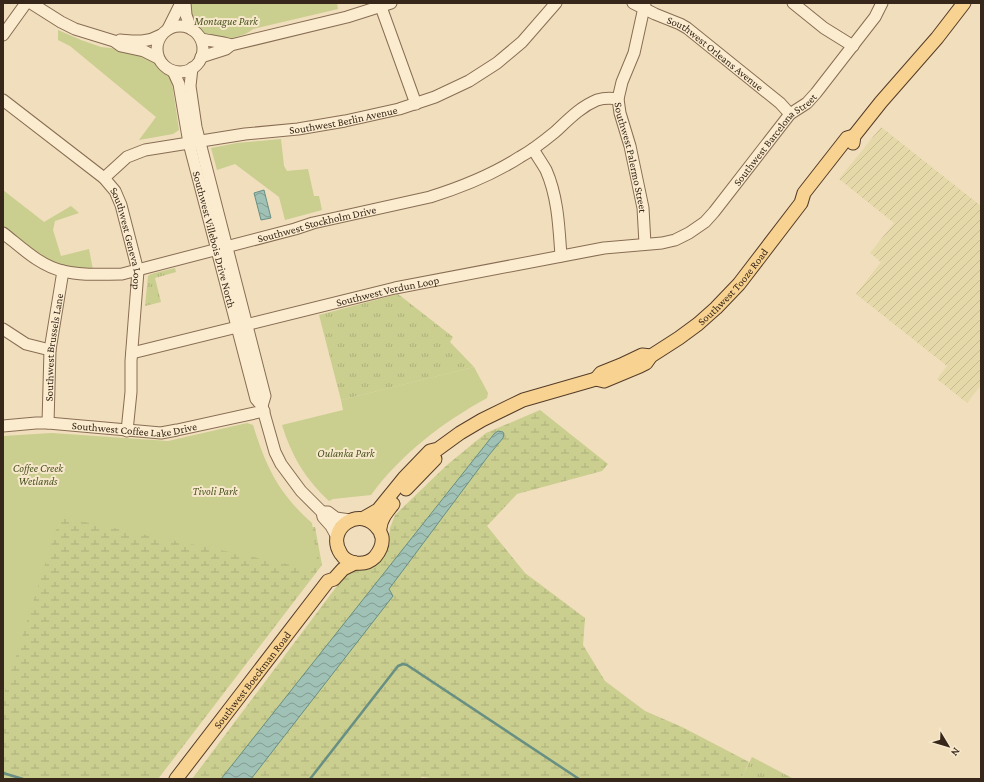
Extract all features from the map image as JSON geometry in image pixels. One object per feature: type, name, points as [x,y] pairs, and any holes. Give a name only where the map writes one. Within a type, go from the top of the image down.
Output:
[{"type":"main road","name":"Southwest Tooze Road","points":[[508,407],[542,394],[596,379],[604,382],[624,374],[646,363],[651,356],[689,331],[724,300],[747,274],[801,203],[810,198],[853,143],[854,136],[896,84],[937,38],[964,3]]},
{"type":"main road","name":"Southwest Boeckman Road","points":[[350,520],[364,518],[378,510],[404,478],[430,451],[438,449],[471,426],[508,407]]},
{"type":"main road","name":"Southwest Boeckman Road","points":[[176,779],[328,581],[334,579],[344,569],[355,563],[365,563],[376,556],[382,544],[382,537],[379,530],[384,514],[412,482],[436,458],[438,449]]},
{"type":"main road","points":[[364,518],[374,523],[379,530]]},
{"type":"main road","points":[[337,536],[342,526],[350,520]]},
{"type":"main road","name":"Southwest Boeckman Road","points":[[328,581],[328,575],[336,563],[339,551],[337,536]]},
{"type":"main road","points":[[339,551],[347,560],[355,563]]},
{"type":"street","points":[[3,35],[26,3]]},
{"type":"street","points":[[31,3],[61,22],[90,34],[114,41],[121,46],[144,52],[158,58],[167,68],[179,72],[186,71],[198,64],[203,51],[201,39],[192,29],[186,15],[185,3]]},
{"type":"street","points":[[158,58],[158,42],[181,3]]},
{"type":"street","name":"Southwest Berlin Avenue","points":[[104,178],[127,157],[145,150],[245,134],[298,129],[345,121],[379,114],[435,97],[469,81],[497,63],[522,42],[556,3]]},
{"type":"street","name":"Southwest Orleans Avenue","points":[[633,3],[644,5],[655,14],[687,28],[780,103],[790,114]]},
{"type":"street","points":[[794,3],[824,28],[853,46]]},
{"type":"street","name":"Southwest Barcelona Street","points":[[645,244],[662,243],[675,240],[689,233],[705,222],[790,114],[816,94],[875,17],[882,3]]},
{"type":"street","points":[[201,57],[226,49],[231,45],[347,17],[386,5],[416,104]]},
{"type":"street","name":"Southwest Palermo Street","points":[[644,5],[634,53],[624,77],[618,99],[620,113],[630,146],[642,201],[645,244]]},
{"type":"street","points":[[114,41],[121,40],[145,42],[180,26],[192,29]]},
{"type":"street","points":[[201,39],[231,45]]},
{"type":"street","name":"Southwest Villebois Drive North","points":[[192,68],[190,86],[193,109],[194,142]]},
{"type":"street","name":"Southwest Villebois Drive North","points":[[173,71],[179,84],[242,327],[256,399],[263,408],[281,464],[301,491],[322,512],[323,517],[332,526],[337,536]]},
{"type":"street","name":"Southwest Stockholm Drive","points":[[3,233],[41,262],[63,271],[122,274],[294,229],[313,222],[443,193],[476,181],[503,168],[533,149],[555,132],[576,112],[587,105],[597,100],[607,98],[618,99]]},
{"type":"street","name":"Southwest Geneva Loop","points":[[3,100],[104,178],[115,191],[121,205],[138,270],[127,431]]},
{"type":"street","points":[[533,149],[546,170],[550,182],[559,224],[561,256]]},
{"type":"street","name":"Southwest Verdun Loop","points":[[132,353],[395,288],[604,248],[645,244]]},
{"type":"street","name":"Southwest Brussels Lane","points":[[48,423],[50,350],[63,271]]},
{"type":"street","points":[[3,329],[26,344],[50,350]]},
{"type":"street","name":"Southwest Coffee Lake Drive","points":[[3,426],[48,423],[127,431],[166,432],[263,408]]},
{"type":"street","name":"Southwest Villebois Drive North","points":[[322,512],[328,512],[336,518],[350,520]]},
{"type":"shaded area","points":[[881,127],[981,206],[981,385],[967,403],[937,379],[947,366],[856,294],[881,262],[870,253],[894,223],[839,179]]},
{"type":"green space","name":"Montague Park","points":[[188,3],[337,3],[338,9],[253,29],[240,36],[223,39],[206,36],[200,33],[195,27]]},
{"type":"green space","points":[[58,30],[101,47],[128,50],[150,56],[171,76],[179,130],[173,134],[139,140],[156,117],[70,46],[58,40]]},
{"type":"green space","points":[[281,139],[284,166],[287,171],[308,169],[314,196],[319,196],[322,210],[285,220],[279,197],[235,164],[217,170],[211,148],[237,143]]},
{"type":"green space","points":[[3,190],[44,222],[71,206],[79,213],[55,221],[53,230],[61,256],[89,249],[93,270],[72,270],[48,262],[3,228]]},
{"type":"green space","points":[[175,268],[176,272],[155,278],[161,302],[145,306],[148,276]]},
{"type":"green space","points":[[398,294],[453,337],[450,342],[474,367],[341,400],[319,315]]},
{"type":"green space","name":"Oulanka Park","points":[[474,367],[488,393],[487,398],[454,418],[409,452],[371,495],[333,499],[329,501],[306,476],[290,447],[282,425],[343,410],[341,400]]},
{"type":"green space","points":[[540,410],[608,464],[602,471],[517,494],[487,526],[525,573],[585,618],[583,645],[605,681],[645,711],[682,727],[749,762],[742,777],[739,779],[439,779],[422,777],[420,779],[192,779],[343,578],[352,570],[365,569],[384,555],[388,545],[390,528],[395,515],[447,465],[486,433]]},
{"type":"green space","name":"Tivoli Park","points":[[247,423],[253,425],[263,454],[282,490],[312,523],[317,561],[311,569],[60,517],[3,697],[3,436],[52,433],[168,441]]},
{"type":"green space","name":"Coffee Creek Wetlands","points":[[3,449],[315,527],[322,565],[158,779],[3,779]]},
{"type":"green space","points":[[752,757],[794,779],[739,779],[742,777]]},
{"type":"water","points":[[264,190],[271,218],[261,220],[254,193]]},
{"type":"water","points":[[498,431],[503,432],[503,438],[389,589],[393,596],[251,779],[221,779],[494,434]]},
{"type":"waterway","points":[[310,779],[398,666],[403,664],[407,665],[579,779]]},
{"type":"waterway","points":[[3,773],[23,779]]}]
